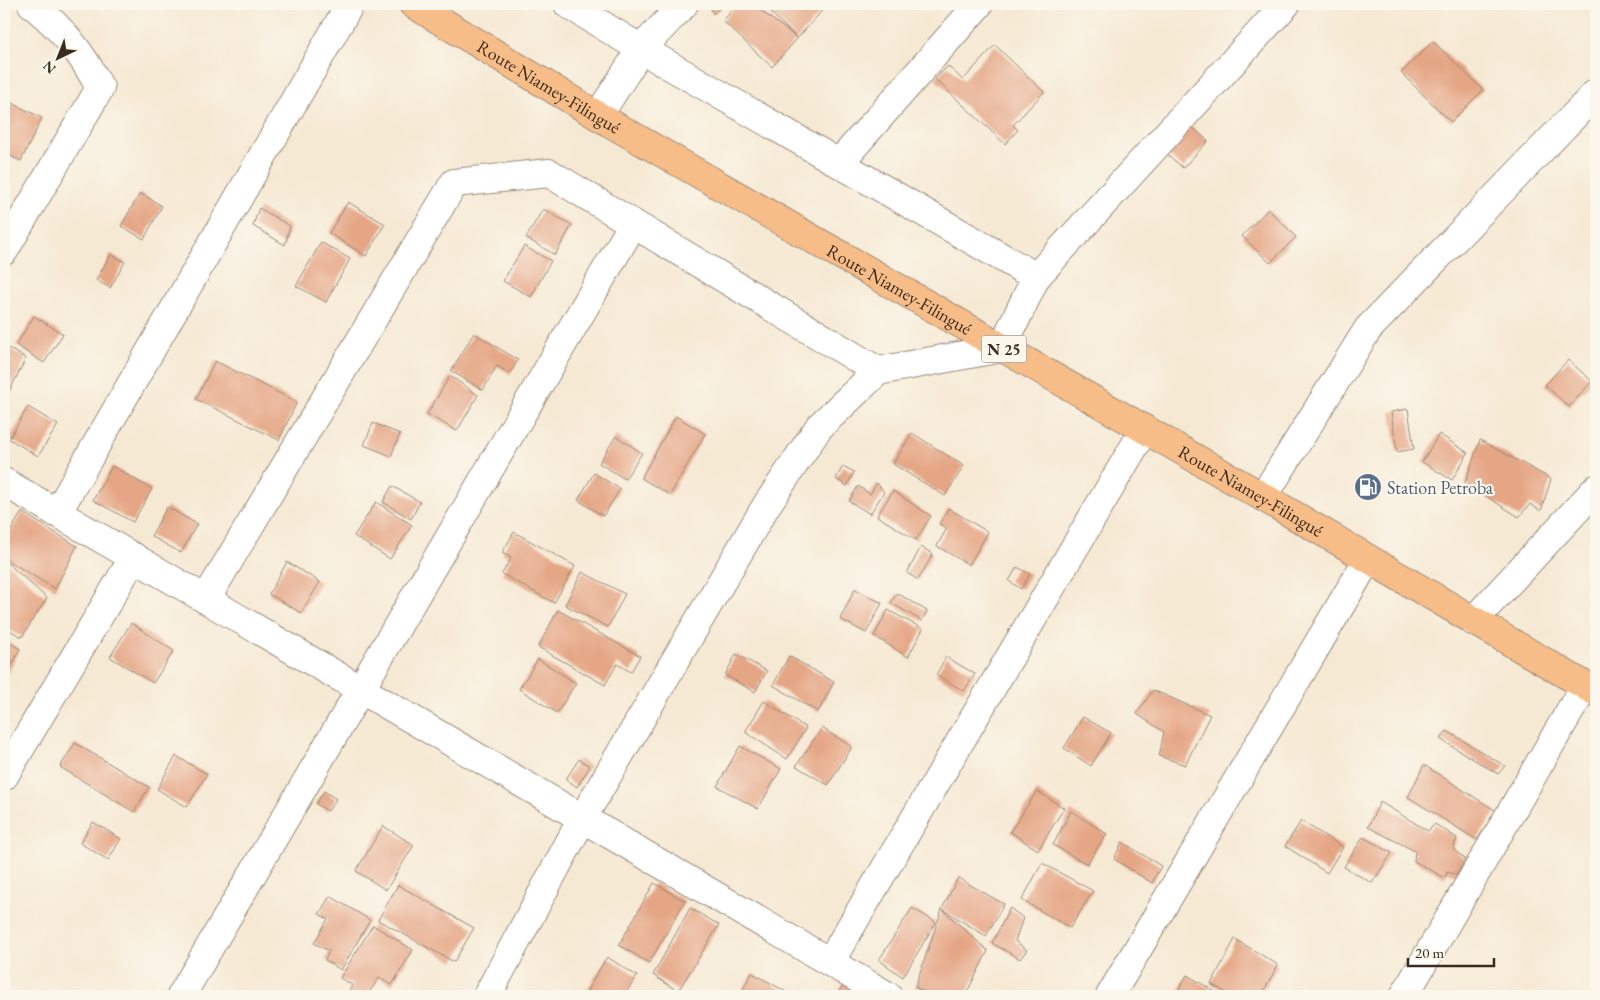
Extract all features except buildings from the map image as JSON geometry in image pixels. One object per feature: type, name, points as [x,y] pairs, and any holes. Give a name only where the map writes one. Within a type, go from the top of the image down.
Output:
[{"type":"main road","name":"Route Niamey-Filingué","points":[[413,4],[598,116],[1264,497],[1473,621],[1591,688]]},
{"type":"street","points":[[4,251],[100,88],[89,67],[63,31],[32,4]]},
{"type":"street","points":[[57,513],[350,4]]},
{"type":"street","points":[[568,4],[641,49],[1036,277]]},
{"type":"street","points":[[598,116],[641,49],[684,4]]},
{"type":"street","points":[[839,163],[979,4]]},
{"type":"street","points":[[487,996],[582,819],[766,506],[819,427],[878,371],[1002,348],[1036,277],[1286,4]]},
{"type":"street","points":[[1264,497],[1368,330],[1596,93]]},
{"type":"street","points":[[206,599],[454,183],[549,173],[878,371]]},
{"type":"street","points":[[181,996],[633,224]]},
{"type":"street","points":[[830,962],[1144,430]]},
{"type":"street","points":[[4,482],[888,996]]},
{"type":"street","points":[[1473,621],[1596,489]]},
{"type":"street","points":[[4,776],[134,557]]},
{"type":"street","points":[[1110,996],[1368,559]]},
{"type":"street","points":[[1404,996],[1591,688]]},
{"type":"place","name":"Station Petroba","points":[[1368,487]]}]
